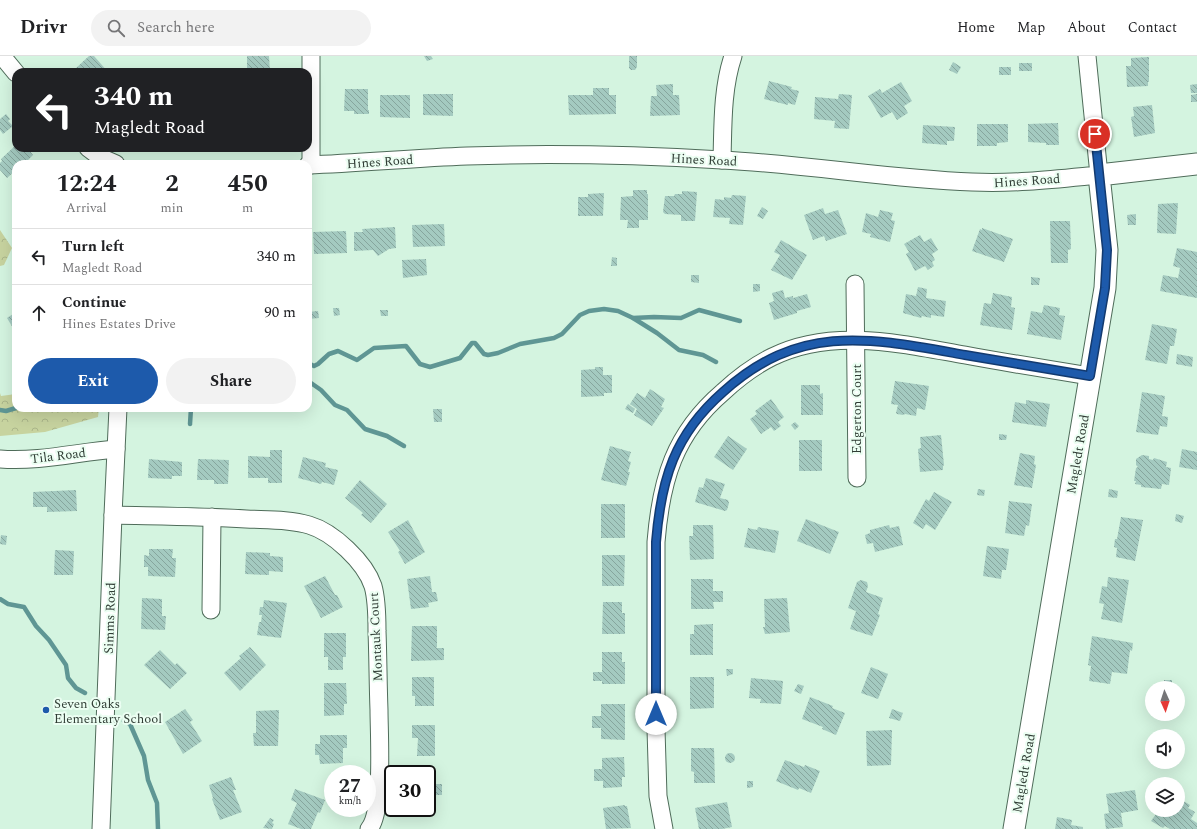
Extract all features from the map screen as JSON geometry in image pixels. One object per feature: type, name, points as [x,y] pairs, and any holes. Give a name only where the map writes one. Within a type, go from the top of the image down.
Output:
[{"type":"street","points":[[2,56],[12,68]]},
{"type":"street","points":[[311,56],[311,68]]},
{"type":"street","points":[[722,160],[724,98],[729,66],[733,56]]},
{"type":"street","points":[[1087,56],[1099,175],[1197,164]]},
{"type":"street","points":[[94,152],[108,160]]},
{"type":"street","name":"Hines Road","points":[[312,165],[504,155],[622,156],[722,160],[793,165],[924,179],[973,182],[1026,182],[1099,175]]},
{"type":"street","name":"Magledt Road","points":[[1014,829],[1101,313],[1107,250],[1099,175]]},
{"type":"street","name":"Edgerton Court","points":[[855,284],[856,478]]},
{"type":"street","points":[[664,829],[658,796],[656,729],[656,542],[662,494],[676,450],[698,417],[713,400],[731,384],[772,357],[796,347],[825,341],[880,341],[919,346],[1090,376]]},
{"type":"street","name":"Simms Road","points":[[101,829],[112,515],[118,412]]},
{"type":"street","name":"Tila Road","points":[[0,459],[20,460],[116,449]]},
{"type":"street","name":"Montauk Court","points":[[112,515],[287,520],[310,525],[338,540],[368,575],[373,586],[376,607],[379,757],[378,797],[372,825],[368,829]]},
{"type":"street","points":[[211,610],[212,517]]},
{"type":"green space","points":[[0,230],[12,248],[4,265],[0,266]]},
{"type":"green space","points":[[0,393],[1,396],[12,395],[12,412],[99,412],[98,417],[45,432],[0,436]]},
{"type":"building","points":[[89,56],[94,56],[104,68],[76,68]]},
{"type":"building","points":[[247,56],[269,56],[270,68],[247,68]]},
{"type":"building","points":[[424,56],[431,56],[433,59],[427,61]]},
{"type":"building","points":[[629,56],[637,56],[637,67],[635,70],[631,70],[629,68]]},
{"type":"building","points":[[1149,57],[1148,86],[1127,87],[1126,66],[1131,66],[1131,58]]},
{"type":"building","points":[[953,62],[961,67],[957,74],[949,70]]},
{"type":"building","points":[[1019,63],[1032,63],[1032,71],[1019,71]]},
{"type":"building","points":[[999,67],[1011,67],[1011,75],[999,75]]},
{"type":"building","points":[[769,81],[792,87],[791,89],[799,91],[795,105],[788,103],[788,105],[764,99]]},
{"type":"building","points":[[901,82],[912,101],[904,106],[908,113],[897,120],[892,112],[881,118],[868,96],[880,89],[882,93]]},
{"type":"building","points":[[673,84],[673,95],[679,95],[680,115],[650,116],[651,96],[657,96],[656,85]]},
{"type":"building","points":[[1197,84],[1197,93],[1191,93],[1190,85]]},
{"type":"building","points":[[593,88],[609,88],[609,95],[616,95],[616,114],[569,115],[568,95],[593,95]]},
{"type":"building","points":[[345,89],[368,89],[369,114],[354,114],[354,111],[344,111]]},
{"type":"building","points":[[423,94],[453,94],[453,116],[423,115]]},
{"type":"building","points":[[839,94],[852,95],[849,129],[834,128],[835,121],[814,119],[815,97],[838,99]]},
{"type":"building","points":[[1197,94],[1197,102],[1191,102],[1191,95]]},
{"type":"building","points":[[380,95],[410,95],[410,118],[380,117]]},
{"type":"building","points":[[1152,105],[1155,133],[1134,137],[1131,117],[1134,116],[1133,107]]},
{"type":"building","points":[[6,114],[10,119],[8,121],[12,125],[12,127],[3,134],[0,130],[0,119]]},
{"type":"building","points":[[1058,123],[1059,145],[1046,145],[1046,143],[1028,142],[1028,124]]},
{"type":"building","points":[[977,124],[1008,124],[1008,142],[997,143],[997,146],[977,146]]},
{"type":"building","points":[[923,125],[955,127],[954,141],[947,141],[947,145],[922,143]]},
{"type":"building","points":[[12,149],[12,152],[31,152],[33,155],[28,160],[12,160],[12,174],[7,178],[0,170],[1,159]]},
{"type":"building","points":[[633,190],[647,190],[648,220],[639,220],[639,228],[627,228],[628,220],[620,220],[621,197],[633,196]]},
{"type":"building","points":[[682,191],[697,192],[695,221],[681,221],[681,215],[665,214],[663,212],[665,196],[682,194]]},
{"type":"building","points":[[604,193],[603,216],[578,216],[578,197],[588,197],[588,194]]},
{"type":"building","points":[[732,195],[746,196],[743,225],[729,224],[730,218],[713,217],[715,199],[724,200],[724,197],[731,198]]},
{"type":"building","points":[[1178,203],[1176,234],[1157,233],[1158,204]]},
{"type":"building","points":[[762,207],[768,211],[763,219],[757,216]]},
{"type":"building","points":[[823,208],[825,214],[838,210],[847,234],[826,241],[824,236],[813,240],[804,215]]},
{"type":"building","points":[[880,210],[893,213],[891,220],[895,221],[890,242],[870,237],[871,234],[862,232],[866,213],[878,217]]},
{"type":"building","points":[[1136,214],[1136,225],[1128,225],[1127,215]]},
{"type":"building","points":[[1050,221],[1070,221],[1071,249],[1068,250],[1068,263],[1051,263]]},
{"type":"building","points":[[444,224],[445,246],[413,247],[412,225]]},
{"type":"building","points":[[395,227],[396,248],[389,249],[378,256],[373,250],[354,251],[354,232],[363,232],[362,229]]},
{"type":"building","points":[[982,228],[1013,239],[1004,262],[972,251],[980,229],[982,230]]},
{"type":"building","points":[[346,231],[347,253],[314,254],[313,232]]},
{"type":"building","points":[[920,235],[924,242],[931,238],[938,250],[932,254],[935,260],[932,262],[934,266],[928,270],[925,266],[915,271],[906,254],[909,252],[904,244]]},
{"type":"building","points":[[781,240],[807,255],[792,280],[771,270],[780,255],[774,252]]},
{"type":"building","points":[[1177,248],[1197,252],[1197,298],[1160,291],[1163,275],[1178,278],[1180,268],[1173,266]]},
{"type":"building","points":[[612,257],[617,258],[617,266],[611,266]]},
{"type":"building","points":[[426,259],[427,275],[403,278],[402,260]]},
{"type":"building","points":[[691,275],[699,275],[699,283],[691,282]]},
{"type":"building","points":[[1031,277],[1040,278],[1039,285],[1031,285]]},
{"type":"building","points":[[753,284],[760,284],[760,291],[753,292]]},
{"type":"building","points":[[918,287],[927,289],[926,298],[946,301],[944,317],[931,315],[931,318],[922,316],[921,318],[903,313],[906,294],[916,296]]},
{"type":"building","points":[[783,290],[785,298],[793,296],[793,298],[807,294],[811,307],[774,320],[769,303],[774,301],[772,293]]},
{"type":"building","points":[[993,293],[1012,297],[1011,307],[1015,308],[1012,330],[980,325],[984,303],[991,304]]},
{"type":"building","points":[[1044,305],[1060,308],[1059,315],[1065,316],[1061,340],[1027,334],[1031,311],[1042,313]]},
{"type":"building","points":[[333,308],[339,308],[340,315],[334,316]]},
{"type":"building","points":[[380,310],[388,310],[388,316],[381,316]]},
{"type":"building","points":[[318,311],[319,318],[312,319],[312,312]]},
{"type":"building","points":[[12,315],[12,326],[7,318]]},
{"type":"building","points":[[1152,324],[1177,329],[1174,346],[1170,346],[1167,364],[1145,360]]},
{"type":"building","points":[[1177,354],[1193,357],[1192,367],[1176,364]]},
{"type":"building","points":[[595,367],[603,367],[603,375],[612,375],[612,393],[604,393],[604,396],[581,397],[581,370],[595,369]]},
{"type":"building","points":[[895,381],[929,386],[925,410],[917,408],[916,416],[897,414],[898,405],[891,404]]},
{"type":"building","points":[[801,385],[820,385],[820,394],[823,393],[823,415],[801,415]]},
{"type":"building","points":[[650,389],[665,399],[661,407],[664,408],[652,426],[634,415],[637,409],[630,404],[637,393],[645,398]]},
{"type":"building","points":[[1142,392],[1165,396],[1162,416],[1168,417],[1167,427],[1160,426],[1158,435],[1136,432]]},
{"type":"building","points":[[771,399],[784,417],[778,422],[781,426],[774,431],[771,427],[761,434],[750,419],[757,414],[755,411]]},
{"type":"building","points":[[1026,400],[1050,404],[1046,427],[1012,422],[1015,402],[1026,404]]},
{"type":"building","points":[[628,404],[635,409],[633,413],[625,409]]},
{"type":"building","points":[[433,409],[442,409],[442,422],[434,422]]},
{"type":"building","points":[[795,422],[799,426],[795,430],[791,425]]},
{"type":"building","points":[[999,434],[1007,435],[1006,440],[999,440]]},
{"type":"building","points":[[941,435],[944,465],[943,470],[920,472],[918,449],[921,448],[920,437]]},
{"type":"building","points":[[728,436],[747,449],[733,470],[714,457]]},
{"type":"building","points":[[799,440],[822,440],[822,471],[799,471]]},
{"type":"building","points":[[610,446],[631,452],[628,461],[631,462],[628,472],[630,472],[626,486],[601,480]]},
{"type":"building","points":[[1182,449],[1197,452],[1197,470],[1179,467]]},
{"type":"building","points":[[270,450],[282,450],[282,483],[268,483],[268,478],[248,478],[248,456],[270,457]]},
{"type":"building","points":[[1020,453],[1035,456],[1034,464],[1036,465],[1032,488],[1014,485]]},
{"type":"building","points":[[1142,455],[1149,456],[1149,459],[1153,460],[1154,458],[1167,462],[1166,467],[1171,468],[1169,485],[1162,484],[1161,489],[1141,487],[1141,485],[1135,484],[1136,468],[1138,467],[1136,465],[1136,459]]},
{"type":"building","points":[[303,457],[326,463],[325,467],[338,470],[334,485],[322,482],[321,484],[298,478]]},
{"type":"building","points":[[149,459],[182,462],[182,476],[172,476],[172,479],[148,478]]},
{"type":"building","points":[[198,459],[229,460],[228,484],[214,484],[214,480],[197,480]]},
{"type":"building","points":[[706,478],[725,484],[720,498],[728,500],[729,503],[727,510],[725,511],[695,502],[699,487],[703,488]]},
{"type":"building","points":[[360,480],[387,504],[371,523],[361,515],[363,513],[345,498]]},
{"type":"building","points":[[978,489],[985,490],[984,496],[977,495]]},
{"type":"building","points":[[1109,489],[1118,491],[1117,498],[1108,497]]},
{"type":"building","points":[[76,490],[77,511],[47,512],[47,507],[33,507],[33,492]]},
{"type":"building","points":[[934,492],[952,502],[935,530],[926,524],[923,529],[913,523],[926,499],[929,501]]},
{"type":"building","points":[[1009,501],[1032,504],[1029,526],[1026,525],[1024,536],[1005,533]]},
{"type":"building","points":[[601,504],[625,504],[625,538],[601,538]]},
{"type":"building","points":[[1176,514],[1184,516],[1182,523],[1175,521]]},
{"type":"building","points":[[1121,517],[1143,520],[1135,561],[1116,557],[1117,548],[1114,547],[1115,539],[1117,539]]},
{"type":"building","points":[[806,519],[839,532],[830,554],[797,541]]},
{"type":"building","points":[[408,520],[425,552],[405,564],[398,552],[400,551],[388,532]]},
{"type":"building","points":[[693,525],[713,525],[714,559],[690,560],[689,536],[693,536]]},
{"type":"building","points":[[889,525],[890,528],[899,526],[903,545],[875,552],[873,543],[867,544],[865,535],[870,533],[870,530]]},
{"type":"building","points":[[758,527],[779,531],[775,553],[744,547],[748,528],[757,530]]},
{"type":"building","points":[[1,535],[7,536],[6,545],[0,544]]},
{"type":"building","points":[[987,546],[1009,549],[1006,570],[1002,570],[1001,579],[983,576]]},
{"type":"building","points":[[149,549],[173,549],[172,558],[176,558],[175,577],[148,576],[148,567],[144,567],[144,555],[149,556]]},
{"type":"building","points":[[55,550],[74,551],[73,575],[54,575]]},
{"type":"building","points":[[246,552],[270,553],[270,556],[283,557],[283,572],[269,571],[269,575],[245,574]]},
{"type":"building","points":[[602,555],[625,555],[624,586],[602,586]]},
{"type":"building","points":[[325,576],[343,607],[321,618],[304,586]]},
{"type":"building","points":[[430,576],[432,592],[436,592],[438,601],[428,603],[429,607],[411,609],[407,579]]},
{"type":"building","points":[[1108,577],[1129,580],[1122,623],[1101,619],[1104,604],[1099,603],[1102,586],[1107,587]]},
{"type":"building","points":[[691,579],[713,579],[713,591],[723,591],[723,602],[713,602],[714,609],[691,609]]},
{"type":"building","points":[[861,580],[867,582],[868,586],[866,592],[883,598],[878,614],[880,615],[872,636],[850,629],[856,611],[848,608],[857,582]]},
{"type":"building","points":[[142,598],[162,599],[162,616],[166,616],[165,630],[141,629]]},
{"type":"building","points":[[787,598],[790,632],[765,634],[763,627],[765,627],[764,599]]},
{"type":"building","points":[[264,600],[287,603],[281,638],[257,635],[259,622],[261,622],[262,615],[259,615],[260,607],[263,607]]},
{"type":"building","points":[[603,602],[622,602],[622,613],[625,613],[625,634],[602,634]]},
{"type":"building","points":[[713,624],[713,655],[690,655],[690,634],[694,634],[694,625]]},
{"type":"building","points":[[412,626],[437,626],[436,648],[444,648],[444,660],[411,661]]},
{"type":"building","points":[[324,633],[346,633],[346,657],[343,657],[343,670],[328,670],[328,657],[324,657]]},
{"type":"building","points":[[1092,636],[1133,643],[1132,651],[1130,650],[1127,674],[1112,672],[1110,684],[1089,681],[1091,666],[1088,665]]},
{"type":"building","points":[[250,647],[266,665],[240,691],[224,673],[241,658],[239,656]]},
{"type":"building","points":[[160,650],[175,665],[177,663],[187,673],[170,689],[144,665]]},
{"type":"building","points":[[602,652],[622,652],[622,662],[625,662],[625,684],[602,684],[602,681],[593,681],[593,672],[602,672]]},
{"type":"building","points":[[871,667],[888,674],[878,699],[861,693]]},
{"type":"building","points":[[726,669],[733,669],[733,674],[727,676]]},
{"type":"building","points":[[412,677],[434,677],[434,706],[415,706],[415,696],[412,696]]},
{"type":"building","points":[[690,677],[714,677],[714,708],[690,709]]},
{"type":"building","points":[[751,678],[783,681],[781,704],[760,703],[761,699],[749,698]]},
{"type":"building","points":[[324,683],[346,683],[347,704],[344,704],[344,715],[324,716]]},
{"type":"building","points":[[798,684],[804,686],[801,694],[794,691]]},
{"type":"building","points":[[810,697],[833,706],[832,708],[845,713],[836,735],[822,729],[823,727],[802,719]]},
{"type":"building","points":[[601,704],[625,704],[625,740],[601,739],[601,728],[592,728],[592,716],[601,716]]},
{"type":"building","points":[[185,709],[193,720],[190,722],[202,741],[183,754],[165,722]]},
{"type":"building","points":[[892,709],[903,713],[900,721],[889,718]]},
{"type":"building","points":[[279,710],[278,746],[254,746],[253,733],[256,733],[256,711]]},
{"type":"building","points":[[412,725],[435,725],[435,756],[417,756],[418,738],[412,738]]},
{"type":"building","points":[[892,730],[891,765],[867,766],[866,731]]},
{"type":"building","points":[[320,735],[347,735],[347,748],[343,748],[343,763],[320,764],[319,755],[315,755],[315,744],[320,744]]},
{"type":"building","points":[[691,748],[714,748],[715,783],[694,783],[694,772],[691,771]]},
{"type":"building","points":[[730,753],[735,758],[730,763],[725,758]]},
{"type":"building","points":[[624,757],[625,777],[622,777],[622,787],[603,788],[603,781],[594,781],[594,769],[602,769],[602,758]]},
{"type":"building","points":[[785,760],[804,767],[805,765],[820,771],[811,793],[799,788],[798,790],[776,781]]},
{"type":"building","points":[[231,777],[236,790],[233,790],[242,812],[220,820],[212,799],[209,785]]},
{"type":"building","points":[[747,781],[753,781],[753,787],[747,788]]},
{"type":"building","points":[[436,784],[442,784],[442,795],[436,795]]},
{"type":"building","points":[[295,789],[324,800],[320,813],[318,812],[311,829],[301,829],[288,824],[297,803],[291,800]]},
{"type":"building","points":[[1135,790],[1138,810],[1121,813],[1123,827],[1106,829],[1104,814],[1109,813],[1106,794]]},
{"type":"building","points":[[727,802],[732,827],[722,829],[699,829],[695,808]]},
{"type":"building","points":[[1185,802],[1190,805],[1188,808],[1195,812],[1191,819],[1197,823],[1197,829],[1170,829],[1165,826],[1163,828],[1151,821],[1154,817],[1185,817]]},
{"type":"building","points":[[627,806],[631,828],[606,829],[603,808]]},
{"type":"building","points":[[1057,817],[1072,820],[1071,825],[1083,827],[1083,829],[1055,829]]},
{"type":"building","points":[[270,818],[274,820],[272,823],[274,824],[272,829],[263,828]]},
{"type":"waterway","points":[[312,365],[314,366],[318,364],[329,354],[338,351],[357,360],[374,348],[406,346],[420,364],[430,367],[460,358],[472,343],[475,343],[484,354],[488,355],[498,353],[520,344],[554,338],[562,334],[580,315],[589,311],[604,309],[618,311],[633,318],[657,333],[679,350],[703,355],[716,362]]},
{"type":"waterway","points":[[633,318],[681,318],[699,310],[740,321]]},
{"type":"waterway","points":[[312,384],[321,390],[335,405],[347,410],[365,429],[387,436],[404,446]]},
{"type":"waterway","points":[[0,410],[6,411],[12,409]]},
{"type":"waterway","points":[[190,424],[191,412]]},
{"type":"waterway","points":[[0,599],[8,604],[24,607],[36,626],[49,640],[66,665],[68,678],[76,688],[85,693]]},
{"type":"waterway","points":[[124,721],[130,724],[144,756],[148,780],[157,803],[158,829]]},
{"type":"place","name":"Seven Oaks Elementary School","points":[[46,710]]},
{"type":"route","points":[[656,714],[656,542],[658,515],[662,494],[676,450],[698,417],[713,400],[731,384],[772,357],[796,347],[825,341],[880,341],[919,346],[1090,376],[1105,288],[1107,262],[1095,134]]}]
